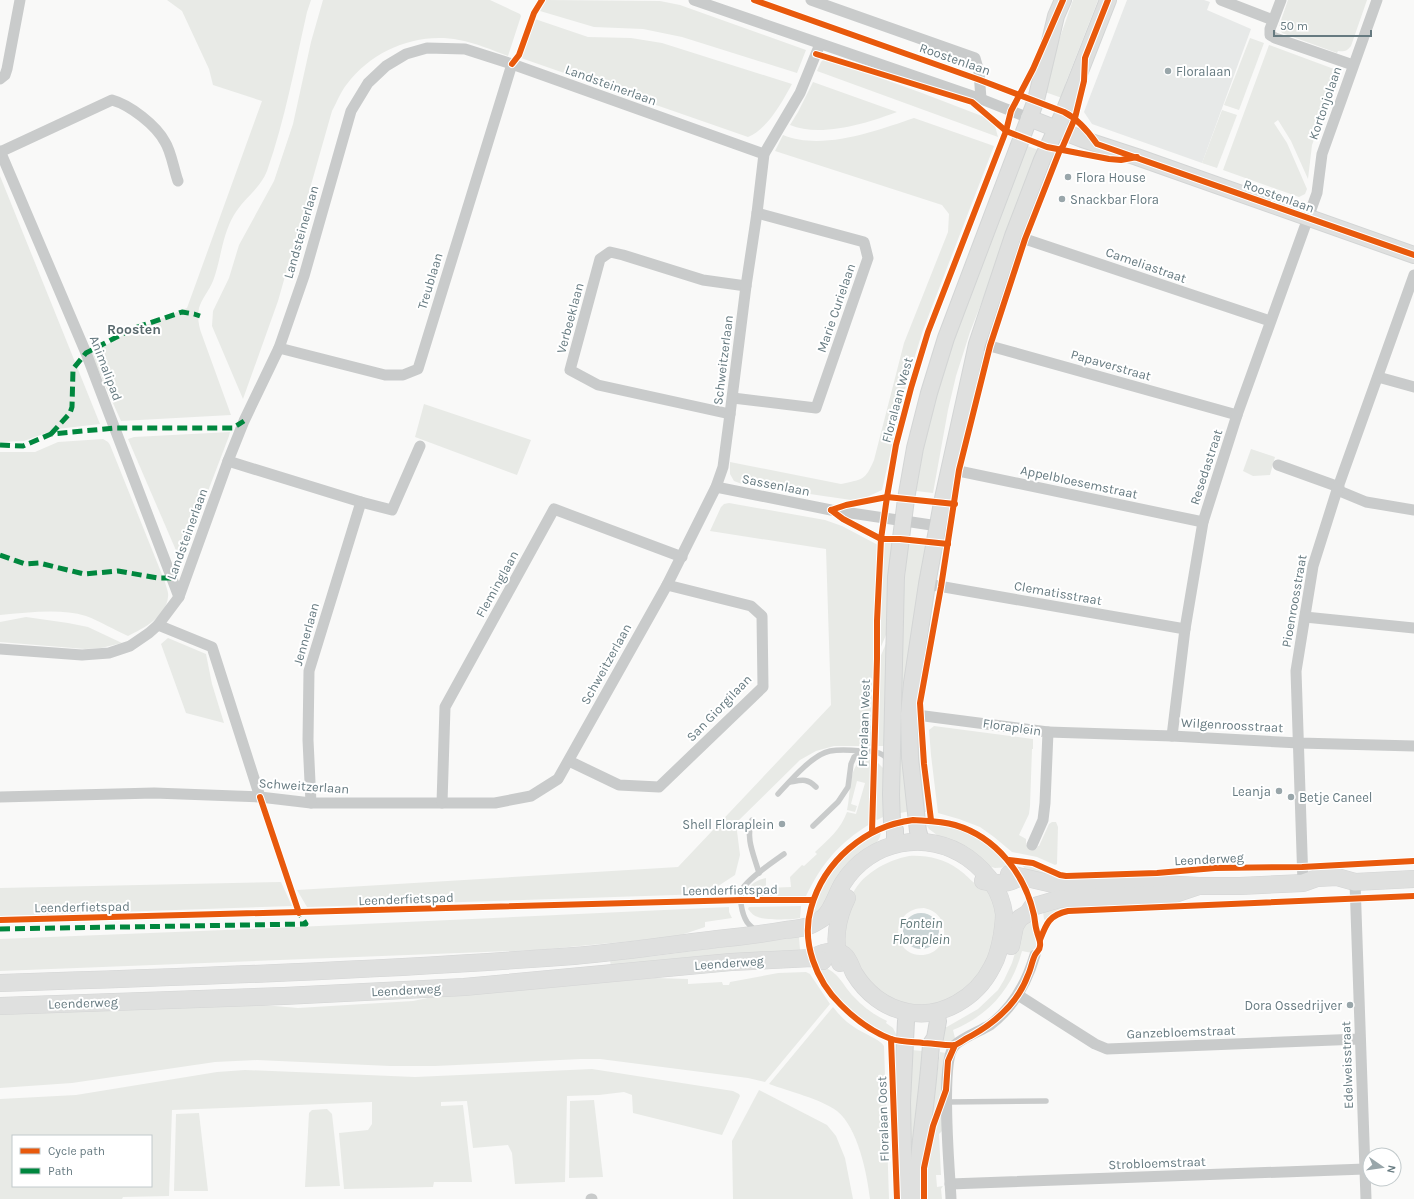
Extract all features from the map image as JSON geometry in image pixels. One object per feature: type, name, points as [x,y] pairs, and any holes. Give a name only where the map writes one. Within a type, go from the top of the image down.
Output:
[{"type":"main road","points":[[892,848],[895,830],[892,823],[892,763],[896,577],[903,520],[915,448],[933,379],[946,338],[1036,100],[1056,16],[1062,0]]},
{"type":"main road","points":[[921,841],[917,826],[910,758],[909,714],[913,676],[934,585],[938,526],[977,344],[1013,236],[1047,147],[1056,129],[1108,0]]},
{"type":"main road","name":"Roostenlaan","points":[[1029,118],[1082,139],[1138,157],[1414,255]]},
{"type":"main road","points":[[921,841],[955,850],[974,862],[990,879],[1009,921],[1008,958],[994,985],[985,995],[964,1011],[917,1023],[889,1016],[864,999],[851,984],[844,973],[838,957],[833,919],[843,882],[863,861],[905,842],[921,841]]},
{"type":"main road","points":[[892,848],[936,852],[955,860],[980,880],[990,879]]},
{"type":"main road","name":"Leenderweg","points":[[990,879],[1011,874],[1062,886],[1141,883],[1199,886],[1303,883],[1317,878],[1331,877],[1337,877],[1355,882],[1414,879]]},
{"type":"main road","name":"Leenderweg","points":[[1009,921],[1020,918],[1028,913],[1032,907],[1059,899],[1175,894],[1199,886]]},
{"type":"main road","name":"Leenderweg","points":[[0,983],[283,974],[577,955],[809,927],[815,930],[822,930],[833,919]]},
{"type":"main road","points":[[838,957],[844,955],[856,976],[867,990],[883,1003],[891,1007],[933,1019]]},
{"type":"main road","name":"Leenderweg","points":[[0,1006],[292,996],[464,987],[731,962],[812,958],[820,961],[838,957]]},
{"type":"main road","points":[[916,1199],[917,1165],[927,1096],[931,1044],[928,1037],[933,1019]]},
{"type":"main road","name":"Floralaan Oost","points":[[904,1199],[902,1102],[906,1021]]},
{"type":"street","points":[[0,79],[5,75],[7,68],[20,0]]},
{"type":"street","name":"Roostenlaan","points":[[694,0],[981,99],[1029,118]]},
{"type":"street","name":"Roostenlaan","points":[[811,0],[827,3],[975,58],[979,72],[981,99]]},
{"type":"street","points":[[1221,0],[1273,20]]},
{"type":"street","points":[[1281,0],[1270,29],[1270,35],[1353,65]]},
{"type":"street","name":"Kortonjolaan","points":[[1308,218],[1317,193],[1322,154],[1377,0]]},
{"type":"street","name":"Schweitzerlaan","points":[[0,797],[154,793],[260,797],[311,803],[494,803],[532,796],[558,779],[667,585],[716,487],[723,467],[733,398],[746,286],[764,154],[800,93],[820,44]]},
{"type":"street","name":"Landsteinerlaan","points":[[0,649],[82,655],[109,653],[130,646],[149,633],[158,625],[179,597],[244,421],[279,348],[304,276],[351,111],[368,83],[386,66],[406,54],[427,48],[465,48],[764,154]]},
{"type":"street","name":"Treublaan","points":[[279,348],[385,375],[403,375],[418,368],[512,64]]},
{"type":"street","points":[[0,151],[112,100],[122,103],[152,125],[166,142],[178,181]]},
{"type":"street","name":"Animalipad","points":[[0,151],[86,353],[179,597]]},
{"type":"street","name":"Marie Curielaan","points":[[733,398],[816,408],[868,258],[864,242],[757,213]]},
{"type":"street","name":"Resedastraat","points":[[1172,736],[1185,629],[1203,522],[1237,415],[1308,218]]},
{"type":"street","name":"Cameliastraat","points":[[1013,236],[1270,321]]},
{"type":"street","name":"Verbeeklaan","points":[[730,414],[598,385],[570,370],[600,259],[610,252],[703,280],[746,286]]},
{"type":"street","name":"Pioenroosstraat","points":[[1303,883],[1296,671],[1313,566],[1338,488],[1414,275]]},
{"type":"street","name":"Papaverstraat","points":[[977,344],[990,346],[1237,415]]},
{"type":"street","points":[[1378,377],[1414,387]]},
{"type":"street","points":[[228,461],[361,502],[392,510],[420,446]]},
{"type":"street","points":[[1278,465],[1338,488],[1366,502],[1414,510]]},
{"type":"street","name":"Appelbloesemstraat","points":[[950,469],[1203,522]]},
{"type":"street","name":"Sassenlaan","points":[[716,487],[831,510],[938,526]]},
{"type":"street","name":"Jennerlaan","points":[[311,803],[308,740],[309,671],[361,502]]},
{"type":"street","name":"Fleminglaan","points":[[442,803],[445,708],[554,509],[682,557]]},
{"type":"street","name":"San Giorgilaan","points":[[568,761],[619,785],[659,787],[763,687],[762,616],[751,606],[667,585]]},
{"type":"street","name":"Clematisstraat","points":[[934,585],[1185,629]]},
{"type":"street","points":[[1305,617],[1414,628]]},
{"type":"street","points":[[158,625],[212,647],[260,797]]},
{"type":"street","name":"Floraplein","points":[[909,714],[1048,732],[1044,811],[1032,845]]},
{"type":"street","name":"Wilgenroosstraat","points":[[1048,732],[1172,736],[1299,743],[1414,746]]},
{"type":"street","name":"Edelweisstraat","points":[[1355,882],[1364,1147]]},
{"type":"street","points":[[951,1199],[947,1102],[948,1061],[955,1045],[990,1025],[1006,1011],[1026,982],[1036,954]]},
{"type":"street","name":"Ganzebloemstraat","points":[[1018,995],[1095,1044],[1107,1048],[1360,1039]]},
{"type":"street","name":"Strobloemstraat","points":[[950,1184],[1362,1169]]},
{"type":"street","name":"Edelweisstraat","points":[[1366,1187],[1366,1199]]},
{"type":"lane","points":[[778,794],[810,762],[829,751],[850,750],[879,752],[892,763]]},
{"type":"lane","points":[[812,826],[848,787],[851,764],[854,757],[863,751]]},
{"type":"lane","points":[[790,782],[808,780],[816,787]]},
{"type":"lane","points":[[752,820],[749,828],[749,841],[759,873]]},
{"type":"lane","points":[[760,934],[747,922],[741,900],[743,889],[750,880],[784,854]]},
{"type":"lane","points":[[947,1102],[1046,1101]]},
{"type":"shaded area","points":[[167,0],[311,0],[284,112],[267,171],[260,183],[238,209],[230,223],[224,239],[213,281],[198,312],[200,329],[231,415],[121,421],[91,354],[127,333],[187,308],[262,101],[213,85],[209,69],[182,11]]},
{"type":"shaded area","points":[[323,0],[490,0],[520,14],[521,16],[508,56],[459,40],[443,38],[412,41],[383,53],[358,72],[345,87],[332,111],[278,301],[243,399],[212,326],[213,311],[229,278],[239,245],[274,181],[293,124],[311,42]]},
{"type":"shaded area","points":[[546,0],[660,1],[680,5],[806,50],[797,73],[682,37],[643,29],[594,27],[540,11]]},
{"type":"shaded area","points":[[1073,0],[1098,0],[1066,82],[1062,98],[1045,92],[1057,46]]},
{"type":"shaded area","name":"Floralaan","points":[[1127,0],[1204,0],[1210,2],[1207,10],[1251,29],[1202,163],[1092,124],[1084,112]]},
{"type":"shaded area","points":[[1288,0],[1367,0],[1351,46],[1347,50],[1338,51],[1337,53],[1282,33],[1279,26]]},
{"type":"shaded area","points":[[535,19],[588,37],[631,38],[662,43],[792,84],[779,107],[768,122],[748,137],[521,58]]},
{"type":"shaded area","points":[[1250,38],[1264,43],[1239,110],[1224,105]]},
{"type":"shaded area","points":[[1269,45],[1334,69],[1338,73],[1312,145],[1308,179],[1291,141],[1278,120],[1274,123],[1287,143],[1307,189],[1305,194],[1299,197],[1223,170]]},
{"type":"shaded area","points":[[825,58],[987,118],[995,126],[998,137],[817,71],[821,62]]},
{"type":"shaded area","points":[[813,82],[897,112],[844,128],[829,130],[802,129],[790,125]]},
{"type":"shaded area","points":[[1222,110],[1237,115],[1217,168],[1202,163]]},
{"type":"shaded area","points":[[914,118],[994,146],[923,330],[906,385],[882,490],[867,497],[851,500],[742,484],[734,481],[730,474],[730,462],[841,484],[859,480],[865,476],[871,467],[904,343],[948,232],[949,214],[942,205],[775,151],[783,135],[815,141],[832,140],[866,133]]},
{"type":"shaded area","points":[[1025,145],[1041,151],[970,332],[956,376],[948,410],[933,493],[916,491],[923,451],[936,396],[953,341]]},
{"type":"shaded area","points":[[0,176],[100,424],[57,429],[24,441],[0,442]]},
{"type":"shaded area","points":[[424,404],[531,440],[517,475],[415,437]]},
{"type":"shaded area","points":[[230,432],[181,562],[128,439],[134,437]]},
{"type":"shaded area","points":[[103,439],[110,445],[165,582],[168,595],[163,610],[153,621],[128,636],[86,616],[65,612],[0,615],[0,452],[35,452],[58,442]]},
{"type":"shaded area","points":[[1251,449],[1275,457],[1270,475],[1253,476],[1243,471]]},
{"type":"shaded area","points":[[729,503],[825,520],[842,526],[878,545],[874,621],[872,746],[834,746],[816,751],[800,760],[736,823],[740,855],[735,875],[706,894],[307,907],[297,890],[678,867],[831,705],[826,549],[710,531],[721,507],[724,504]]},
{"type":"shaded area","points":[[884,542],[895,542],[889,628],[880,649],[880,620]]},
{"type":"shaded area","points":[[908,543],[928,545],[914,626],[911,811],[900,813],[899,721],[902,612]]},
{"type":"shaded area","points":[[26,617],[88,627],[122,643],[101,648],[85,649],[0,642],[0,622]]},
{"type":"shaded area","points":[[168,638],[206,654],[212,684],[224,723],[186,713],[161,644]]},
{"type":"shaded area","points":[[887,641],[884,746],[878,746],[879,660]]},
{"type":"shaded area","points":[[918,726],[926,812],[921,812],[915,731]]},
{"type":"shaded area","points":[[934,726],[1033,739],[1029,814],[1019,835],[1026,839],[1026,845],[1036,849],[1039,846],[1049,824],[1056,822],[1058,827],[1057,864],[1055,865],[1037,857],[1012,852],[980,827],[938,813],[929,730]]},
{"type":"shaded area","points":[[865,759],[871,760],[870,824],[840,846],[832,855],[818,874],[806,896],[746,897],[752,884],[758,880],[766,878],[766,888],[791,887],[790,877],[802,865],[804,866],[817,854],[815,852],[838,829],[847,812],[856,814],[865,783],[857,781],[851,804],[857,806],[855,812],[847,810],[851,780],[856,767]]},
{"type":"shaded area","points":[[877,763],[883,768],[884,774],[883,817],[877,820],[876,819]]},
{"type":"shaded area","points":[[925,823],[961,830],[973,835],[994,848],[1010,867],[995,868],[988,866],[936,837],[937,835],[929,829]]},
{"type":"shaded area","points":[[880,831],[880,837],[876,844],[824,905],[817,912],[812,913],[822,887],[837,865],[856,846]]},
{"type":"shaded area","points":[[909,856],[929,857],[941,860],[953,866],[975,884],[989,890],[999,920],[985,971],[946,1003],[906,1006],[874,989],[842,943],[848,908],[851,898],[860,882],[883,865]],"holes":[[[924,908],[934,912],[940,918],[944,926],[942,942],[937,949],[930,954],[920,955],[910,952],[903,947],[899,939],[898,931],[900,922],[905,915],[913,910]]]},
{"type":"shaded area","points":[[1022,865],[1035,867],[1067,880],[1025,869]]},
{"type":"shaded area","points":[[281,882],[292,906],[0,916],[0,888]]},
{"type":"shaded area","points":[[1107,902],[1107,907],[1074,908],[1059,912],[1045,920],[1044,919],[1043,912],[1056,907]]},
{"type":"shaded area","points":[[801,906],[800,918],[792,919],[761,918],[751,913],[748,909],[749,907]]},
{"type":"shaded area","points":[[729,907],[729,912],[732,918],[705,922],[705,927],[675,937],[537,950],[0,971],[0,939]]},
{"type":"shaded area","points":[[1032,918],[1037,950],[1033,949],[1032,953],[1022,951],[1018,965],[1012,977],[997,999],[978,1017],[953,1030],[955,1038],[951,1042],[940,1041],[945,1028],[978,1009],[998,990],[1012,963],[1023,926]]},
{"type":"shaded area","points":[[799,937],[800,950],[729,954],[611,967],[610,960],[655,956]]},
{"type":"shaded area","points":[[823,967],[833,972],[837,976],[857,1001],[887,1021],[886,1023],[893,1028],[898,1038],[889,1036],[872,1028],[856,1017],[834,994],[818,968]]},
{"type":"shaded area","points":[[806,972],[810,974],[830,1004],[765,1082],[748,1078],[600,1059],[435,1066],[390,1066],[257,1060],[215,1062],[72,1083],[0,1088],[0,1013],[263,1005],[298,1008],[413,1001],[442,995],[655,978],[688,979],[688,984],[722,982],[723,985],[729,985],[730,982],[778,973]]},
{"type":"shaded area","points":[[833,1007],[848,1023],[879,1041],[884,1046],[889,1199],[870,1199],[864,1164],[856,1139],[851,1128],[837,1111],[813,1099],[769,1084]]},
{"type":"shaded area","points":[[911,1050],[923,1051],[911,1183],[905,1108]]},
{"type":"shaded area","points":[[940,1052],[946,1053],[941,1094],[929,1135]]},
{"type":"shaded area","points":[[592,1069],[733,1091],[740,1096],[722,1135],[633,1113],[632,1095],[624,1092],[599,1095],[567,1096],[565,1182],[515,1184],[512,1153],[508,1145],[473,1148],[467,1101],[441,1102],[441,1106],[463,1105],[472,1182],[434,1182],[433,1187],[344,1189],[339,1133],[368,1130],[372,1124],[372,1102],[172,1110],[169,1196],[123,1197],[122,1199],[0,1199],[0,1099],[76,1095],[217,1072],[245,1070],[415,1077]]},
{"type":"shaded area","points":[[759,1090],[827,1125],[836,1136],[845,1158],[853,1199],[733,1199],[732,1141]]},
{"type":"shaded area","points":[[594,1100],[603,1177],[569,1178],[570,1101]]},
{"type":"shaded area","points":[[327,1109],[332,1114],[340,1186],[305,1187],[309,1113],[312,1110]]},
{"type":"shaded area","points":[[940,1111],[942,1111],[943,1130],[939,1134],[941,1175],[936,1175],[937,1187],[943,1186],[941,1189],[942,1199],[926,1199],[927,1165]]},
{"type":"shaded area","points":[[199,1113],[208,1191],[174,1191],[176,1114]]},
{"type":"water","name":"Fontein Floraplein","points":[[925,913],[934,918],[938,924],[938,938],[934,944],[925,949],[917,949],[908,944],[904,938],[903,927],[908,918],[914,914]]},
{"type":"marked path","points":[[51,434],[70,413],[72,407],[73,369],[86,353],[132,329],[182,312],[200,316]]},
{"type":"marked path","points":[[0,445],[23,446],[51,434],[115,428],[233,428],[244,421]]},
{"type":"marked path","points":[[0,555],[25,564],[39,563],[84,574],[118,571],[158,578],[172,578]]},
{"type":"marked path","points":[[0,929],[306,924],[299,913]]},
{"type":"cycle path","points":[[512,64],[519,55],[534,13],[542,0]]},
{"type":"cycle path","points":[[754,0],[980,80],[1064,112],[1074,118],[1090,134],[1097,144],[1414,255]]},
{"type":"cycle path","name":"Floralaan West","points":[[872,832],[877,621],[881,539],[896,445],[928,332],[1006,131],[1011,111],[1033,69],[1063,0]]},
{"type":"cycle path","points":[[931,820],[924,764],[920,703],[941,587],[959,470],[990,346],[1025,239],[1060,150],[1075,118],[1084,81],[1085,58],[1108,0]]},
{"type":"cycle path","points":[[816,54],[972,102],[1006,131],[1047,147],[1109,159],[1121,160],[1137,157]]},
{"type":"cycle path","points":[[831,510],[846,505],[887,497],[955,504]]},
{"type":"cycle path","points":[[831,510],[843,519],[881,539],[900,539],[948,544]]},
{"type":"cycle path","points":[[260,797],[299,913]]},
{"type":"cycle path","points":[[913,820],[955,825],[983,838],[996,848],[1016,872],[1024,885],[1030,900],[1040,942],[1040,949],[1034,957],[1024,985],[1012,1003],[1005,1011],[980,1031],[955,1045],[895,1040],[877,1033],[864,1025],[841,1005],[824,984],[813,960],[810,947],[808,921],[811,908],[817,891],[836,861],[863,838],[895,824],[913,820]]},
{"type":"cycle path","points":[[1009,860],[1033,863],[1060,875],[1066,876],[1157,873],[1215,868],[1302,867],[1414,861]]},
{"type":"cycle path","points":[[1040,940],[1049,921],[1056,915],[1068,911],[1414,896]]},
{"type":"cycle path","name":"Leenderfietspad","points":[[0,920],[741,900],[813,900]]},
{"type":"cycle path","points":[[891,1039],[897,1199]]},
{"type":"cycle path","points":[[924,1199],[924,1168],[933,1126],[946,1090],[948,1061],[955,1045]]},
{"type":"place","name":"Floralaan","points":[[1168,71]]},
{"type":"place","name":"Flora House","points":[[1068,177]]},
{"type":"place","name":"Snackbar Flora","points":[[1062,199]]},
{"type":"place","name":"Leanja","points":[[1279,791]]},
{"type":"place","name":"Betje Caneel","points":[[1291,797]]},
{"type":"place","name":"Shell Floraplein","points":[[782,824]]},
{"type":"place","name":"Dora Ossedrijver","points":[[1350,1005]]},
{"type":"district","name":"Roosten","points":[[134,329]]}]
